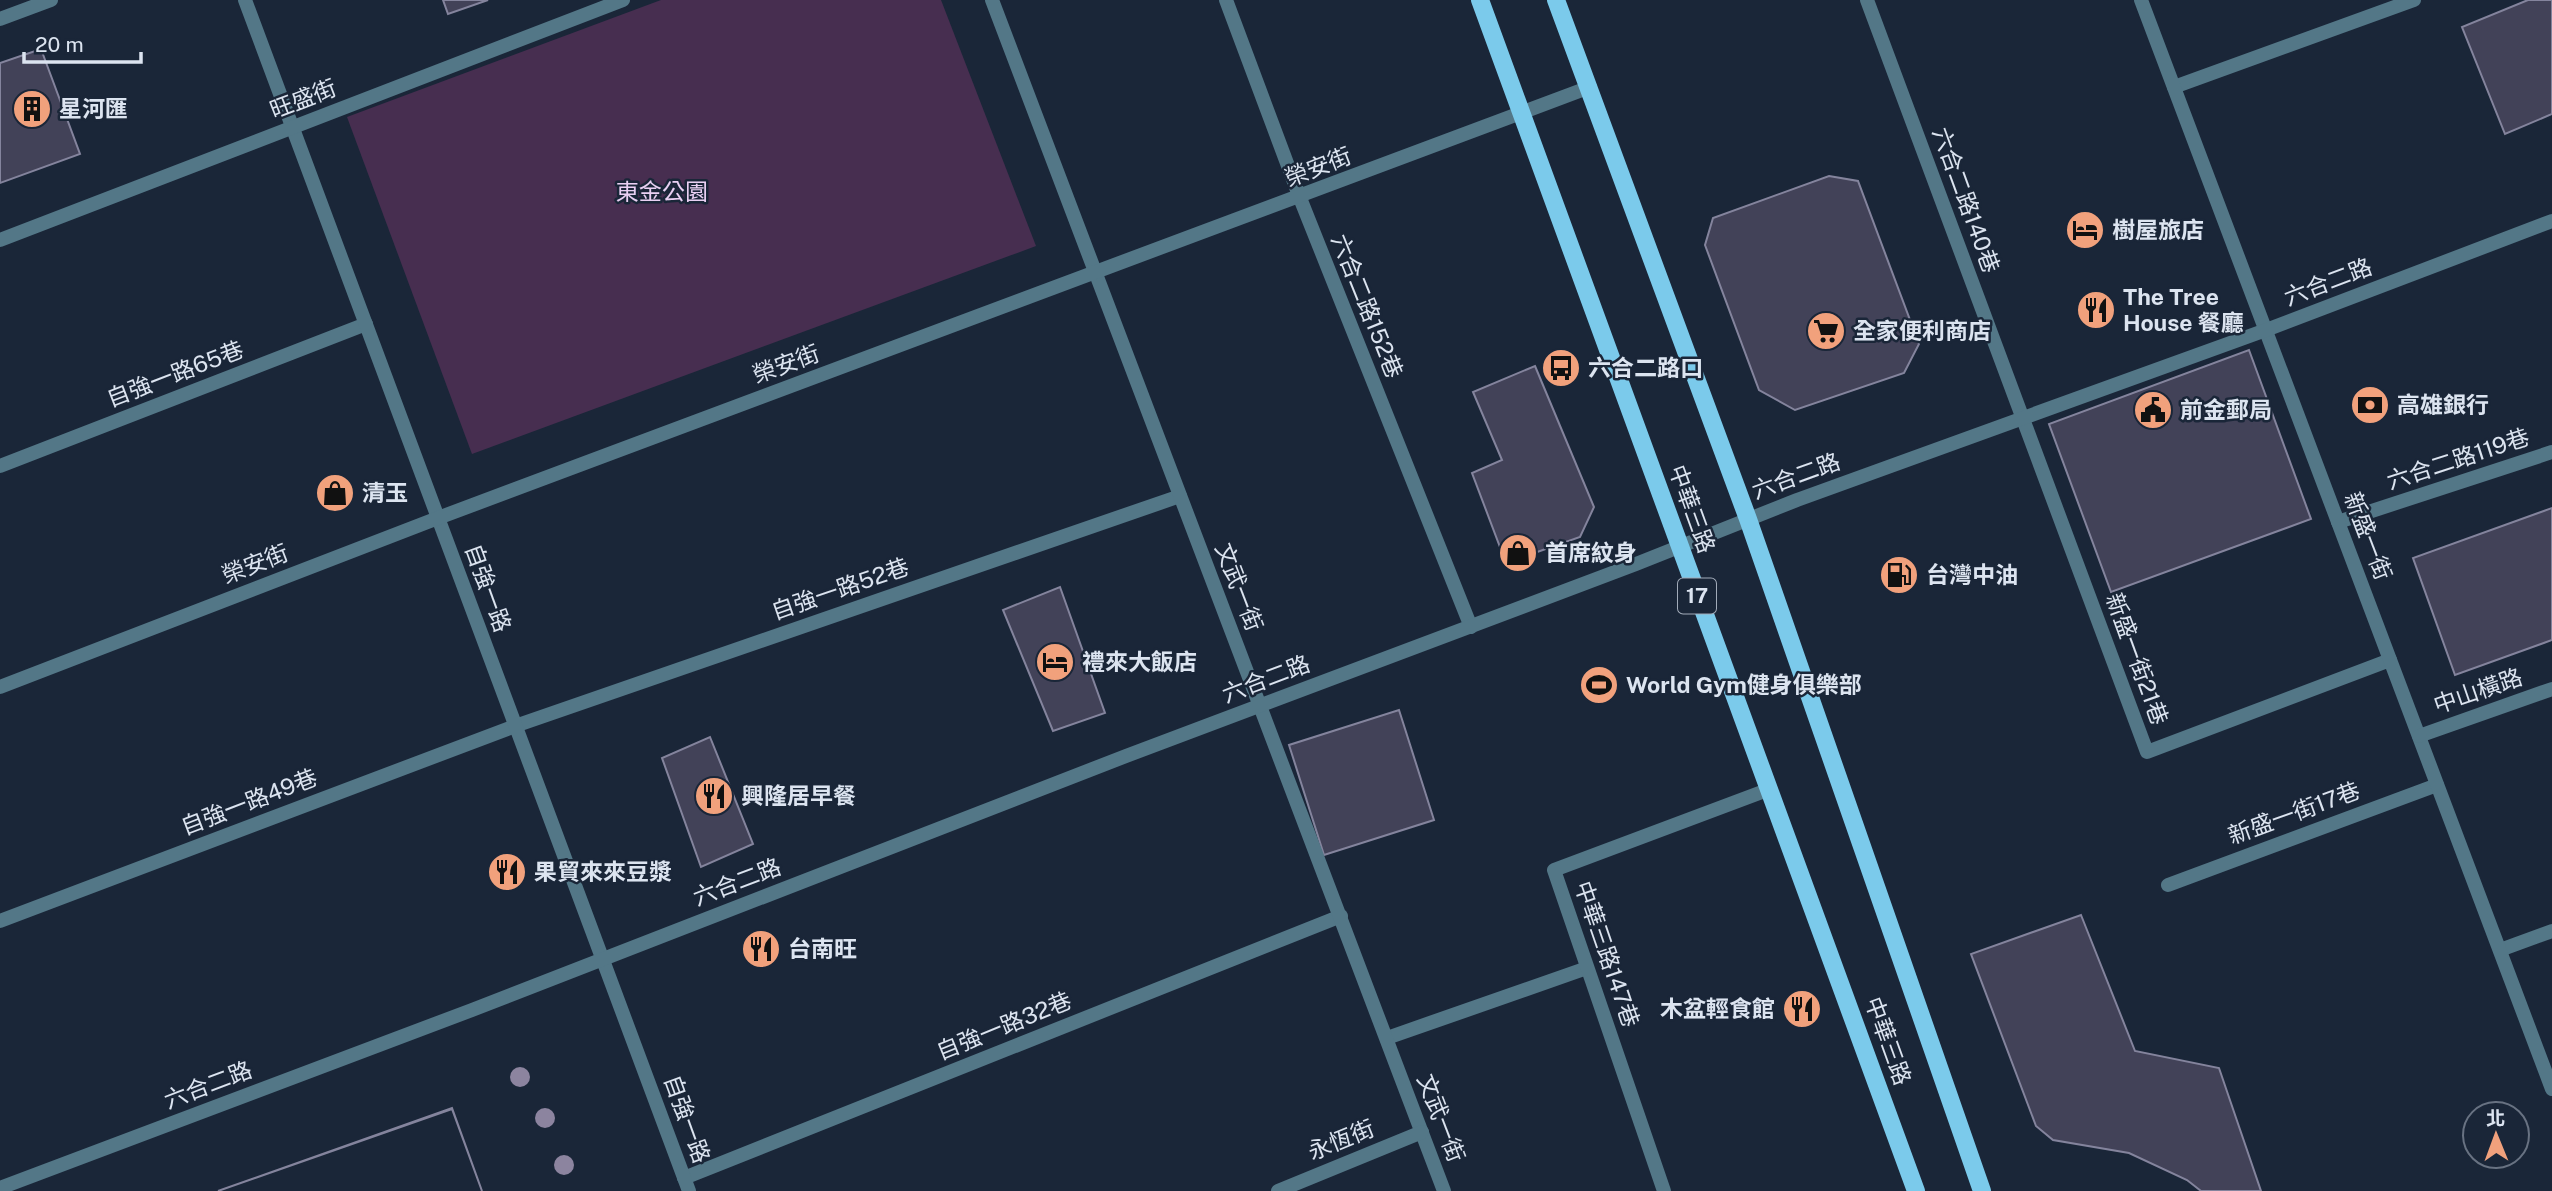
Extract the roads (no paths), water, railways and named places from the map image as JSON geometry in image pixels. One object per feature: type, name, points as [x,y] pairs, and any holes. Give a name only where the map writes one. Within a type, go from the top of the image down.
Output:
[{"type":"main road","name":"中華三路","points":[[1480,0],[1524,112],[1679,547],[1916,1191]]},
{"type":"main road","name":"中華三路","points":[[1556,0],[1748,519],[1982,1191]]},
{"type":"street","points":[[0,19],[51,0]]},
{"type":"street","name":"自強一路","points":[[245,0],[687,1185]]},
{"type":"street","name":"旺盛街","points":[[0,240],[623,0]]},
{"type":"street","name":"文武一街","points":[[992,0],[1444,1191]]},
{"type":"street","name":"六合二路152巷","points":[[1226,0],[1300,198],[1471,627]]},
{"type":"street","name":"六合二路140巷","points":[[1867,0],[2022,416]]},
{"type":"street","name":"新盛一街","points":[[2141,0],[2552,1089]]},
{"type":"street","points":[[2174,87],[2414,0]]},
{"type":"street","name":"榮安街","points":[[0,687],[438,518],[1590,88]]},
{"type":"street","name":"六合二路","points":[[0,1188],[1748,519],[2022,416],[2266,330],[2552,221]]},
{"type":"street","name":"自強一路65巷","points":[[0,466],[366,324]]},
{"type":"street","name":"新盛一街21巷","points":[[2022,416],[2147,752],[2390,660]]},
{"type":"street","name":"六合二路119巷","points":[[2338,522],[2552,452]]},
{"type":"street","name":"自強一路52巷","points":[[515,726],[1180,496]]},
{"type":"street","name":"中山橫路","points":[[2419,736],[2552,689]]},
{"type":"street","name":"自強一路49巷","points":[[0,921],[515,726]]},
{"type":"street","name":"新盛一街17巷","points":[[2168,885],[2437,785]]},
{"type":"street","name":"中華三路147巷","points":[[1664,1191],[1554,870],[1770,789]]},
{"type":"street","name":"自強一路32巷","points":[[687,1185],[1340,916]]},
{"type":"street","points":[[2500,950],[2552,931]]},
{"type":"street","points":[[1387,1038],[1587,968]]},
{"type":"street","name":"永恆街","points":[[1278,1191],[1422,1132]]},
{"type":"place","name":"星河匯","points":[[32,109]]},
{"type":"place","name":"樹屋旅店","points":[[2085,230]]},
{"type":"place","name":"The Tree House 餐廳","points":[[2096,310]]},
{"type":"place","name":"全家便利商店","points":[[1826,331]]},
{"type":"place","name":"六合二路口","points":[[1561,368]]},
{"type":"place","name":"高雄銀行","points":[[2370,405]]},
{"type":"place","name":"前金郵局","points":[[2153,410]]},
{"type":"place","name":"清玉","points":[[335,493]]},
{"type":"place","name":"首席紋身","points":[[1518,553]]},
{"type":"place","name":"台灣中油","points":[[1899,575]]},
{"type":"place","name":"禮來大飯店","points":[[1055,662]]},
{"type":"place","name":"World Gym健身俱樂部","points":[[1599,685]]},
{"type":"place","name":"興隆居早餐","points":[[714,796]]},
{"type":"place","name":"果貿來來豆漿","points":[[507,872]]},
{"type":"place","name":"台南旺","points":[[761,949]]},
{"type":"place","name":"木盆輕食館","points":[[1802,1009]]},
{"type":"park label","name":"東金公園","points":[[662,192]]}]
